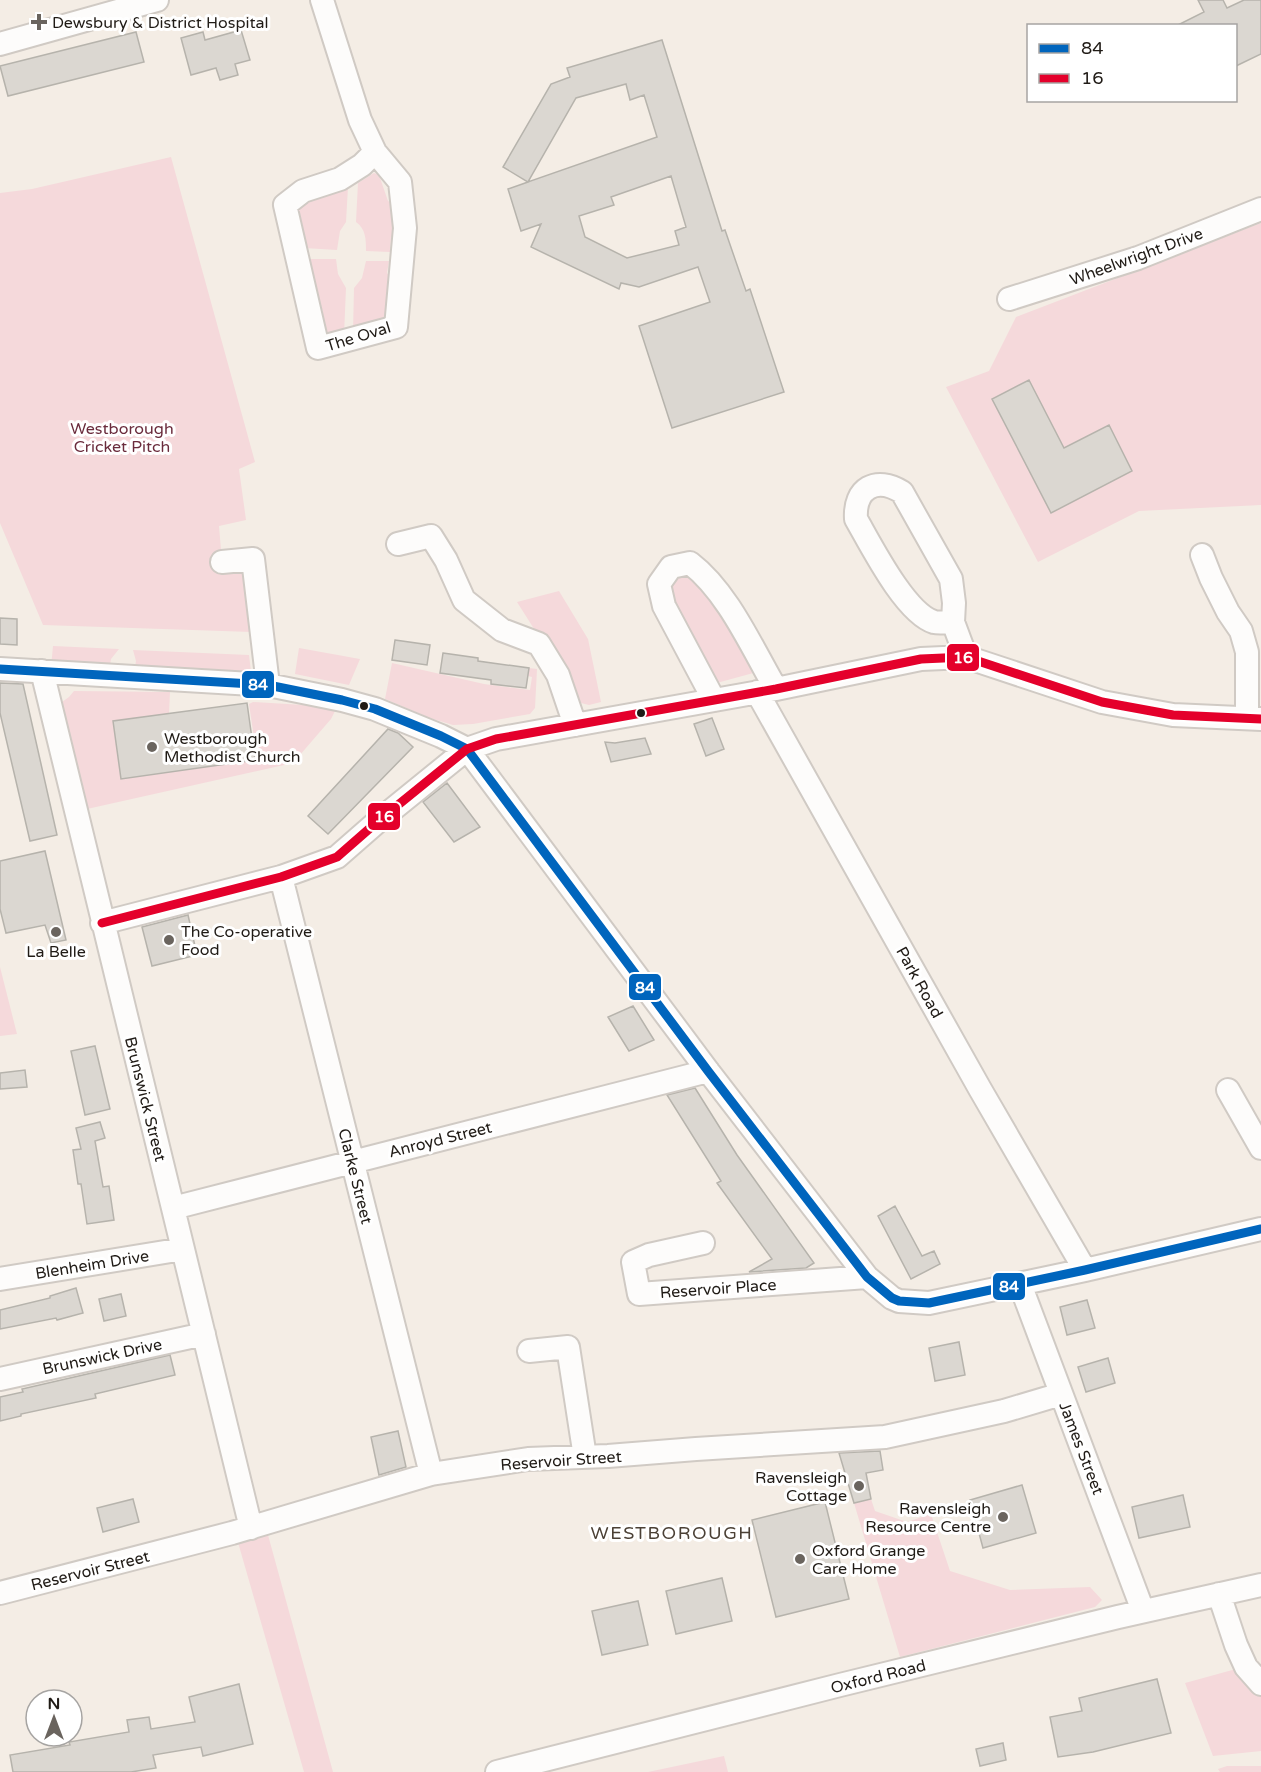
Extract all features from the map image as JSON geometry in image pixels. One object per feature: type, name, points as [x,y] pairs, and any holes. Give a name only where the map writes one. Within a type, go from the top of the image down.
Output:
[{"type":"street","points":[[0,44],[157,0]]},
{"type":"street","name":"The Oval","points":[[322,0],[357,110],[375,152],[400,182],[405,228],[396,327],[318,348],[285,205],[303,191],[340,179],[362,165],[375,152]]},
{"type":"street","name":"Wheelwright Drive","points":[[1009,299],[1138,258],[1261,209]]},
{"type":"street","points":[[952,622],[934,622],[911,605],[900,593],[856,519],[855,507],[862,494],[870,487],[880,483],[903,492],[951,579],[954,603],[952,622],[966,657]]},
{"type":"street","points":[[398,544],[431,536],[446,560],[464,600],[502,630],[538,644],[558,675],[575,725]]},
{"type":"street","points":[[102,923],[282,878],[337,857],[467,749],[496,740],[921,659],[966,657],[1102,702],[1173,715],[1254,718],[1247,652],[1241,631],[1219,595],[1202,555]]},
{"type":"street","points":[[222,562],[253,559],[268,685]]},
{"type":"street","name":"Park Road","points":[[714,700],[664,606],[659,584],[671,567],[690,563],[706,575],[728,606],[767,690],[980,1089],[1085,1270]]},
{"type":"street","points":[[0,669],[268,685],[375,709],[467,749],[708,1071],[867,1277],[892,1299],[929,1303],[1261,1229]]},
{"type":"street","name":"Brunswick Street","points":[[42,670],[251,1528]]},
{"type":"street","name":"Clarke Street","points":[[282,878],[431,1474]]},
{"type":"street","name":"Anroyd Street","points":[[173,1208],[708,1071]]},
{"type":"street","points":[[1228,1090],[1261,1148]]},
{"type":"street","name":"Reservoir Place","points":[[703,1243],[649,1255],[633,1262],[639,1294],[867,1277]]},
{"type":"street","name":"Blenheim Drive","points":[[0,1279],[183,1250]]},
{"type":"street","name":"James Street","points":[[1020,1284],[1143,1611]]},
{"type":"street","name":"Brunswick Drive","points":[[0,1379],[204,1334]]},
{"type":"street","points":[[529,1352],[568,1347],[585,1457]]},
{"type":"street","name":"Reservoir Street","points":[[0,1593],[251,1528],[431,1474],[528,1459],[885,1437],[1004,1411],[1061,1394]]},
{"type":"street","name":"Oxford Road","points":[[497,1772],[1143,1611],[1261,1585]]},
{"type":"street","points":[[1218,1594],[1246,1667],[1261,1684]]},
{"type":"green space","name":"Westborough Cricket Pitch","points":[[171,157],[255,462],[239,469],[246,520],[219,526],[223,574],[246,573],[252,632],[43,625],[0,523],[0,193],[32,189]]},
{"type":"green space","points":[[374,173],[379,175],[388,201],[394,204],[400,229],[391,237],[390,252],[366,251],[364,231],[356,222],[358,183]]},
{"type":"green space","points":[[348,187],[346,222],[340,231],[337,250],[304,248],[294,215],[302,201]]},
{"type":"green space","points":[[1261,223],[1261,505],[1139,511],[1038,562],[946,387],[989,371],[1016,317]]},
{"type":"green space","points":[[306,259],[336,259],[338,274],[346,288],[344,335],[333,337],[324,332],[319,316],[323,312]]},
{"type":"green space","points":[[366,261],[389,261],[387,273],[393,280],[389,318],[353,332],[354,288],[362,278]]},
{"type":"green space","points":[[689,569],[702,581],[757,672],[713,684],[669,605],[672,572]]},
{"type":"green space","points":[[559,591],[588,639],[601,702],[589,705],[573,701],[562,673],[517,602]]},
{"type":"green space","points":[[53,646],[119,649],[111,659],[109,671],[51,667]]},
{"type":"green space","points":[[299,648],[360,659],[349,685],[295,674]]},
{"type":"green space","points":[[133,650],[249,655],[252,680],[134,673],[136,661]]},
{"type":"green space","points":[[392,663],[484,684],[530,690],[532,677],[528,676],[529,668],[537,669],[535,708],[530,714],[473,724],[453,725],[430,718],[385,699]]},
{"type":"green space","points":[[74,691],[170,692],[169,714],[113,721],[121,779],[255,760],[249,704],[253,702],[337,707],[331,719],[293,763],[87,809],[62,702]]},
{"type":"green space","points":[[0,967],[17,1034],[0,1036]]},
{"type":"green space","points":[[871,1499],[875,1511],[907,1522],[931,1514],[950,1571],[1010,1590],[1090,1587],[1102,1600],[1095,1607],[900,1657],[854,1503]]},
{"type":"green space","points":[[265,1524],[333,1772],[304,1772],[235,1532]]},
{"type":"green space","points":[[1236,1669],[1261,1697],[1261,1751],[1213,1756],[1185,1683]]},
{"type":"green space","points":[[724,1756],[728,1772],[648,1772]]},
{"type":"green space","points":[[1227,1766],[1261,1766],[1261,1772],[1220,1772],[1218,1769]]},
{"type":"building","points":[[1198,0],[1223,0],[1227,8],[1244,0],[1261,0],[1261,54],[1237,66],[1237,24],[1180,24],[1204,12]]},
{"type":"building","points":[[241,30],[250,60],[235,64],[238,75],[220,80],[216,68],[191,75],[181,38],[203,32],[205,40]]},
{"type":"building","points":[[136,32],[144,62],[8,96],[0,66]]},
{"type":"building","points":[[662,40],[722,231],[725,230],[746,291],[750,289],[784,392],[672,428],[639,326],[710,302],[698,267],[639,287],[621,283],[619,289],[531,247],[541,224],[521,231],[508,189],[528,182],[503,167],[551,84],[570,77],[567,68]],"holes":[[[626,84],[630,100],[644,95],[657,137],[528,182],[576,98]],[[671,176],[686,227],[675,231],[679,245],[627,258],[585,237],[579,216],[614,205],[611,197]]]},
{"type":"building","points":[[1029,380],[1064,448],[1109,425],[1132,471],[1051,513],[992,399]]},
{"type":"building","points":[[0,618],[17,619],[17,645],[0,644]]},
{"type":"building","points":[[395,640],[430,645],[427,665],[392,660]]},
{"type":"building","points":[[443,653],[478,658],[478,661],[529,668],[526,688],[491,684],[491,680],[440,673]]},
{"type":"building","points":[[0,683],[23,684],[57,835],[30,841],[0,713]]},
{"type":"building","points":[[247,703],[255,760],[121,779],[113,721]]},
{"type":"building","points":[[712,718],[724,749],[706,756],[694,724]]},
{"type":"building","points":[[388,729],[398,733],[413,747],[328,834],[308,816]]},
{"type":"building","points":[[645,738],[651,754],[611,762],[605,742],[615,743]]},
{"type":"building","points":[[447,783],[480,827],[454,842],[423,802]]},
{"type":"building","points":[[45,851],[66,940],[51,943],[45,925],[6,933],[0,909],[0,861]]},
{"type":"building","name":"The Co-operative Food","points":[[188,915],[197,955],[152,966],[142,927]]},
{"type":"building","points":[[633,1006],[654,1040],[629,1051],[608,1017]]},
{"type":"building","points":[[95,1046],[110,1109],[85,1115],[71,1051]]},
{"type":"building","points":[[25,1070],[27,1087],[0,1089],[0,1073]]},
{"type":"building","points":[[695,1088],[737,1155],[814,1263],[806,1268],[749,1272],[772,1259],[717,1183],[721,1181],[667,1095]]},
{"type":"building","points":[[100,1122],[105,1138],[95,1141],[103,1187],[109,1186],[114,1220],[87,1224],[73,1150],[81,1149],[76,1128]]},
{"type":"building","points":[[895,1206],[922,1256],[934,1251],[940,1264],[911,1279],[878,1216]]},
{"type":"building","points":[[76,1288],[83,1313],[57,1320],[56,1318],[0,1329],[0,1310],[50,1298],[50,1296]]},
{"type":"building","points":[[121,1294],[126,1316],[104,1321],[99,1299]]},
{"type":"building","points":[[1087,1300],[1095,1328],[1067,1335],[1060,1307]]},
{"type":"building","points":[[959,1342],[965,1375],[935,1381],[929,1348]]},
{"type":"building","points":[[170,1355],[175,1375],[95,1394],[96,1398],[21,1414],[21,1416],[0,1421],[0,1397],[23,1392],[22,1389]]},
{"type":"building","points":[[1108,1358],[1115,1383],[1086,1392],[1078,1367]]},
{"type":"building","points":[[398,1431],[406,1467],[379,1475],[371,1437]]},
{"type":"building","name":"Ravensleigh Cottage","points":[[880,1451],[883,1470],[866,1473],[871,1499],[854,1503],[839,1453]]},
{"type":"building","name":"Ravensleigh Resource Centre","points":[[1022,1485],[1036,1533],[983,1548],[970,1500]]},
{"type":"building","points":[[1183,1495],[1190,1527],[1139,1538],[1132,1507]]},
{"type":"building","points":[[133,1499],[139,1522],[103,1532],[97,1508]]},
{"type":"building","name":"Oxford Grange Care Home","points":[[825,1502],[849,1599],[776,1617],[752,1520]]},
{"type":"building","points":[[722,1578],[732,1621],[676,1634],[666,1591]]},
{"type":"building","points":[[638,1601],[648,1645],[602,1655],[592,1611]]},
{"type":"building","points":[[1157,1679],[1171,1733],[1093,1752],[1058,1757],[1050,1717],[1082,1711],[1079,1698]]},
{"type":"building","points":[[239,1684],[253,1744],[203,1756],[201,1747],[153,1755],[156,1768],[131,1772],[13,1772],[10,1755],[52,1748],[84,1748],[84,1740],[129,1732],[127,1720],[149,1717],[151,1729],[195,1722],[189,1697]]},
{"type":"building","points":[[1003,1743],[1006,1760],[980,1766],[976,1749]]},
{"type":"transit line","name":"16","points":[[102,923],[281,877],[337,857],[467,749],[496,739],[776,689],[921,659],[966,657],[1102,702],[1173,715],[1261,719]]},
{"type":"transit line","name":"84","points":[[0,669],[268,685],[375,709],[467,749],[708,1071],[867,1277],[892,1298],[899,1301],[929,1303],[1261,1229]]},
{"type":"place","name":"Dewsbury & District Hospital","points":[[39,22]]},
{"type":"place","name":"Westborough Methodist Church","points":[[152,747]]},
{"type":"place","name":"La Belle","points":[[56,932]]},
{"type":"place","name":"The Co-operative Food","points":[[169,940]]},
{"type":"place","name":"Ravensleigh Cottage","points":[[859,1486]]},
{"type":"place","name":"Ravensleigh Resource Centre","points":[[1003,1517]]},
{"type":"place","name":"Oxford Grange Care Home","points":[[800,1559]]},
{"type":"district","name":"WESTBOROUGH","points":[[672,1533]]}]
